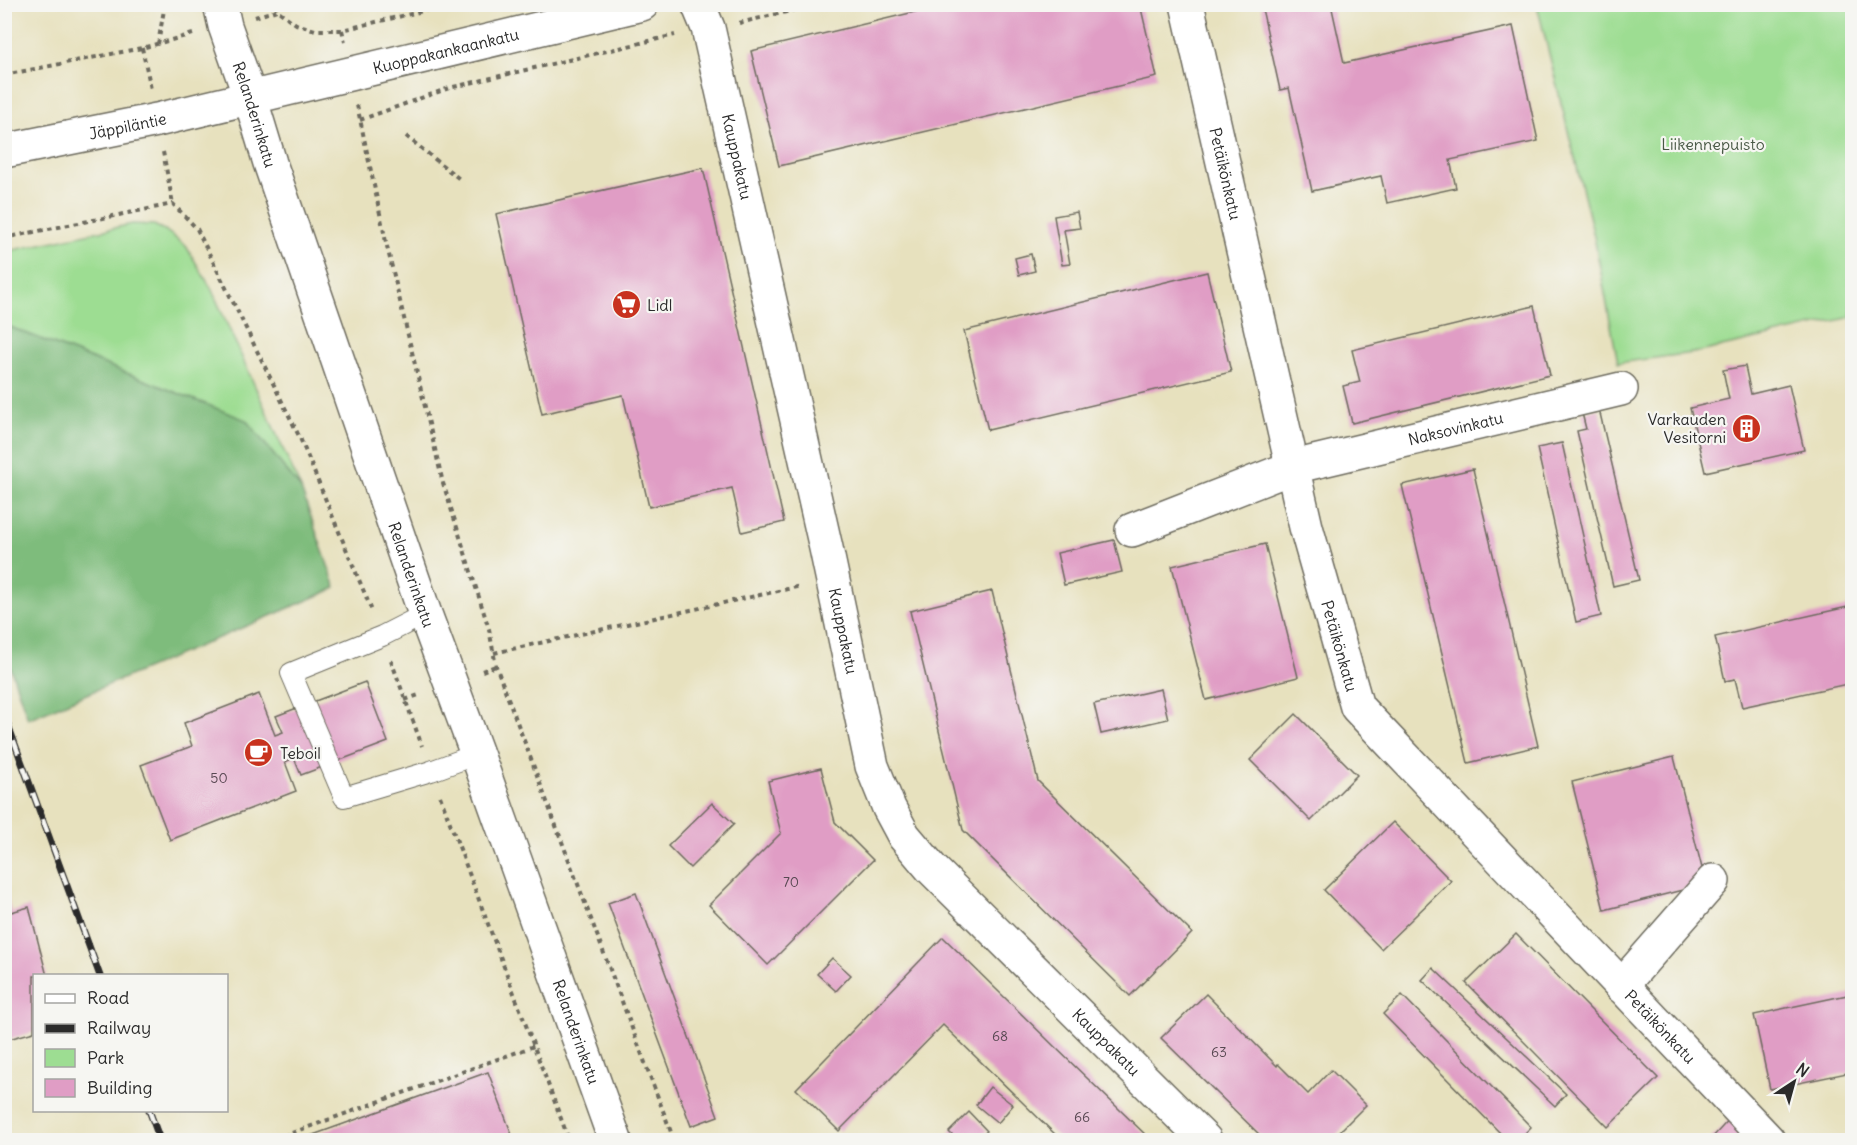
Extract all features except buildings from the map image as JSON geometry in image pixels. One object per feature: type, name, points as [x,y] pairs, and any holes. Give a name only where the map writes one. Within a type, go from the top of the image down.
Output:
[{"type":"street","name":"Relanderinkatu","points":[[220,4],[225,26],[270,163],[426,614],[615,1140]]},
{"type":"street","name":"Kuoppakankaankatu","points":[[250,97],[642,4]]},
{"type":"street","name":"Petäikönkatu","points":[[1187,4],[1306,527],[1357,707],[1768,1140]]},
{"type":"street","name":"Kauppakatu","points":[[692,19],[711,39],[826,548],[872,766],[889,808],[904,836],[932,869],[1205,1140]]},
{"type":"street","name":"Jäppiläntie","points":[[4,151],[157,120],[250,97]]},
{"type":"street","name":"Naksovinkatu","points":[[1132,530],[1293,467],[1621,389]]},
{"type":"street","points":[[1621,986],[1713,881]]},
{"type":"lane","points":[[426,614],[382,636],[291,673],[344,797],[431,771],[477,754]]},
{"type":"path","points":[[158,44],[165,4]]},
{"type":"path","points":[[276,4],[277,10],[296,24],[315,30],[342,30],[453,4]]},
{"type":"path","points":[[742,22],[820,4]]},
{"type":"path","points":[[360,120],[449,88],[651,39],[692,19]]},
{"type":"path","points":[[4,75],[177,39]]},
{"type":"path","points":[[142,48],[148,76]]},
{"type":"path","points":[[358,110],[443,483],[489,629],[501,677],[674,1140]]},
{"type":"path","points":[[406,136],[462,181]]},
{"type":"path","points":[[165,164],[173,204],[197,229],[300,438],[382,636],[569,1140]]},
{"type":"path","points":[[4,238],[173,204]]},
{"type":"path","points":[[494,653],[811,584]]},
{"type":"path","points":[[275,1139],[534,1046]]},
{"type":"green space","name":"Liikennepuisto","points":[[1537,5],[1852,5],[1852,317],[1700,352],[1618,363],[1594,236]]},
{"type":"green space","points":[[132,224],[154,225],[186,246],[211,288],[301,489],[246,420],[5,325],[4,252]]},
{"type":"green space","points":[[5,325],[246,420],[301,489],[336,588],[28,719],[5,652]]},
{"type":"railway","points":[[4,714],[99,974]]},
{"type":"railway","points":[[150,1112],[160,1140]]},
{"type":"place","name":"Lidl","points":[[626,305]]},
{"type":"place","name":"Varkauden Vesitorni","points":[[1747,428]]},
{"type":"place","name":"Teboil","points":[[259,753]]}]
